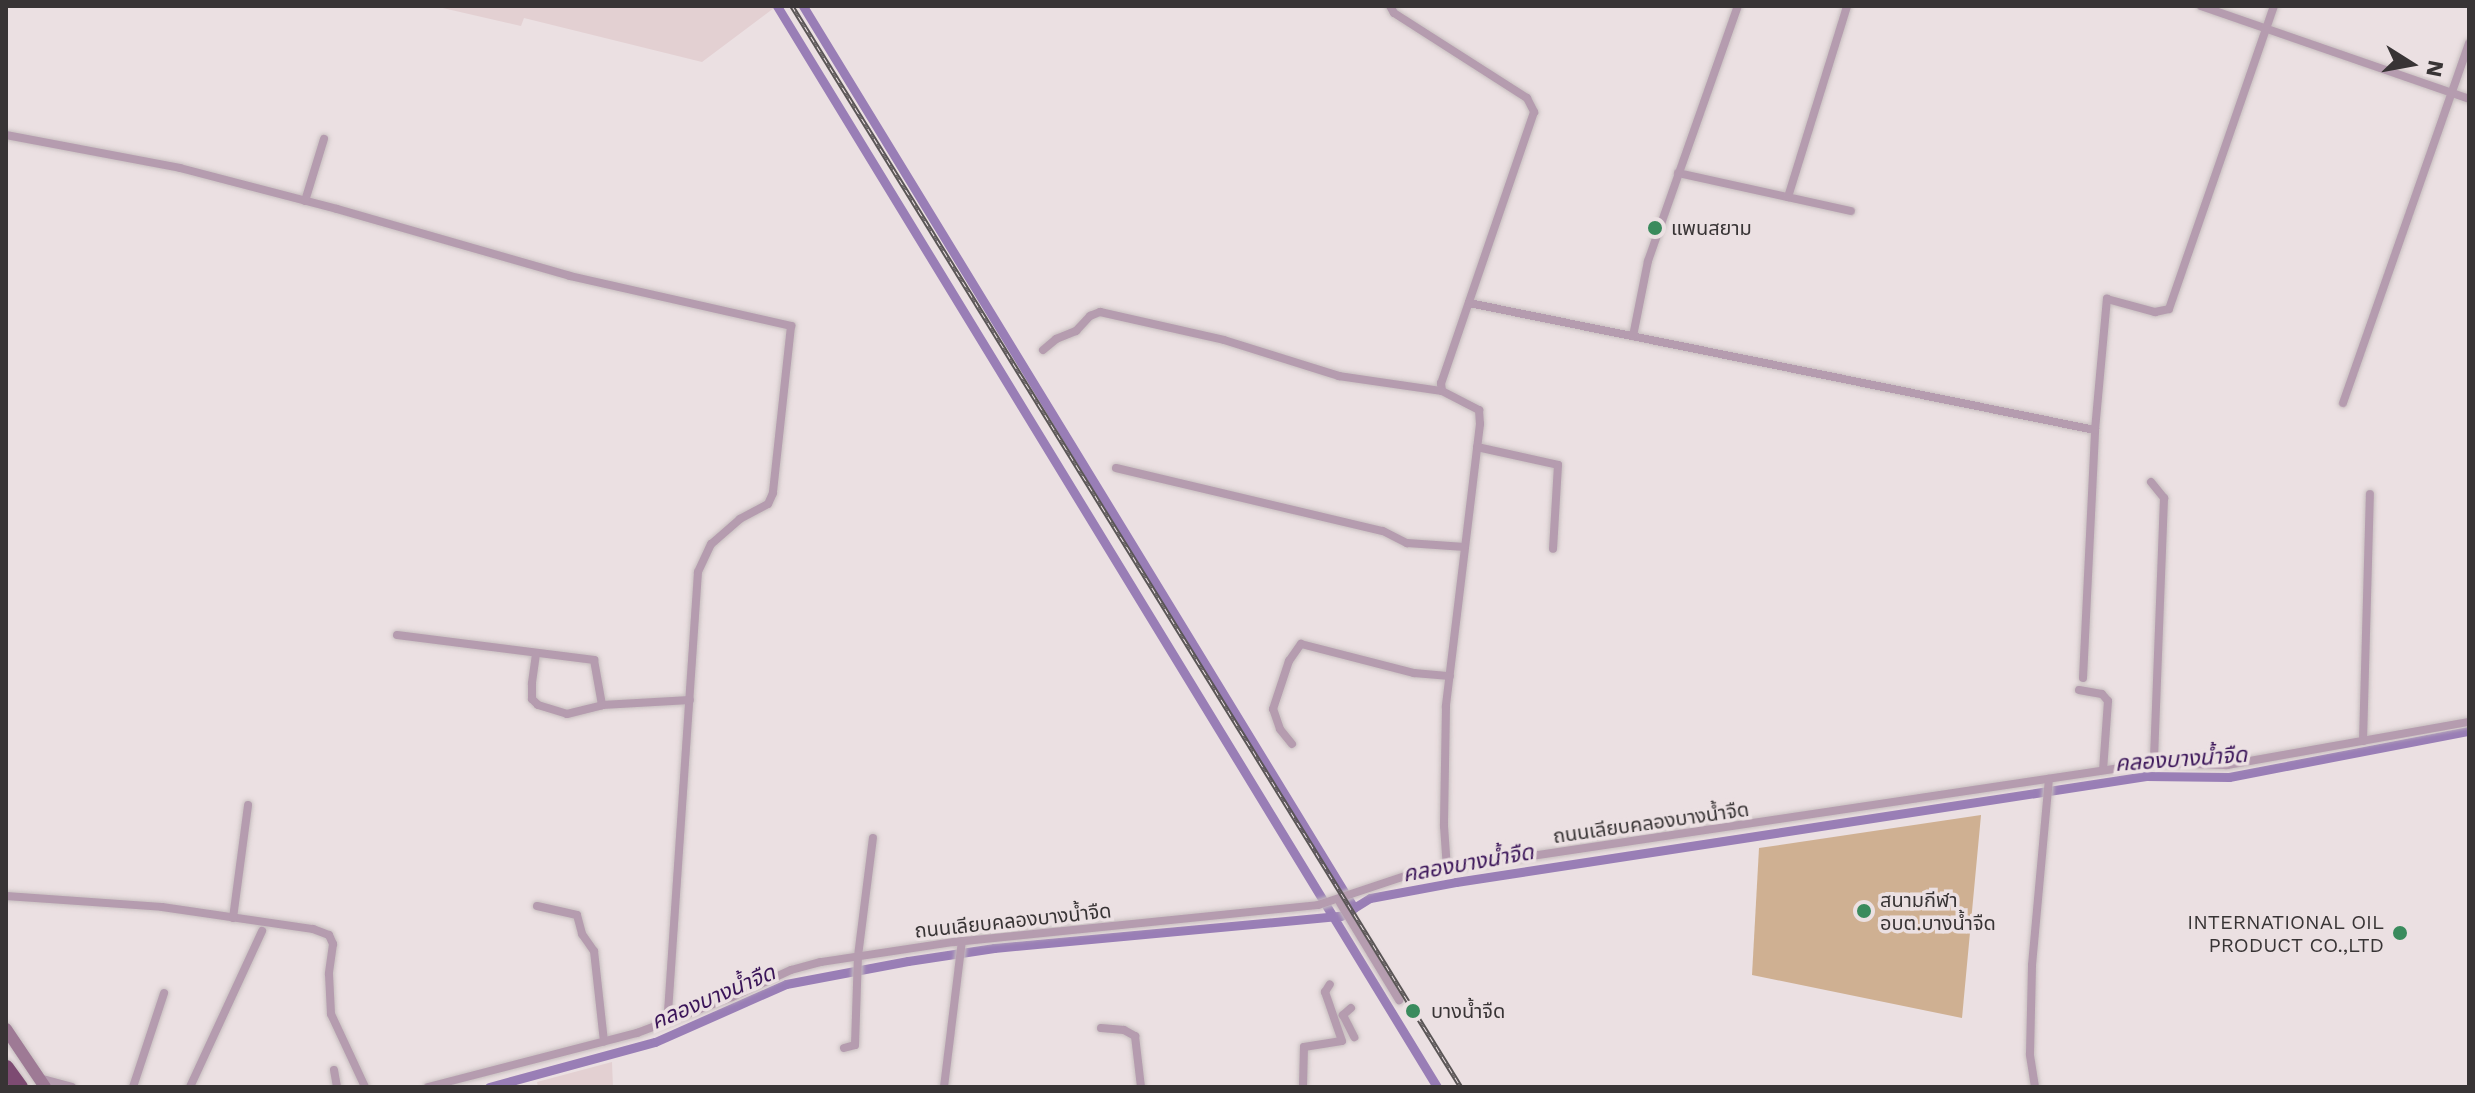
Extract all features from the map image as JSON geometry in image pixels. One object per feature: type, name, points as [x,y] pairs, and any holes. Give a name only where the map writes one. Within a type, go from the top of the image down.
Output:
[{"type":"highway","points":[[8,1070],[20,1087]]},
{"type":"main road","points":[[6,1029],[43,1083]]},
{"type":"street","points":[[1390,6],[1394,13],[1533,105],[1534,112],[1475,304],[1442,373],[1442,391]]},
{"type":"street","points":[[1633,336],[1648,261],[1738,6]]},
{"type":"street","points":[[1788,197],[1847,6]]},
{"type":"street","points":[[2201,6],[2469,99]]},
{"type":"street","points":[[2083,678],[2095,430],[2107,299],[2155,312],[2169,309],[2274,6]]},
{"type":"street","points":[[2343,403],[2469,43]]},
{"type":"street","points":[[6,135],[180,168],[570,276],[791,326],[773,493],[768,504],[725,529],[702,557],[667,1022]]},
{"type":"street","points":[[305,201],[324,139]]},
{"type":"street","points":[[1678,173],[1851,211]]},
{"type":"street","points":[[1475,304],[2095,430]]},
{"type":"street","points":[[1043,350],[1056,339],[1076,331],[1090,316],[1100,312],[1224,340],[1339,376],[1442,391],[1479,410],[1484,448],[1465,547],[1444,745],[1447,869]]},
{"type":"street","points":[[1484,448],[1558,465],[1553,549]]},
{"type":"street","points":[[1116,468],[1383,531],[1407,543],[1465,547]]},
{"type":"street","points":[[2151,482],[2164,498],[2154,763]]},
{"type":"street","points":[[2363,741],[2370,494]]},
{"type":"street","points":[[397,635],[594,660],[602,705]]},
{"type":"street","points":[[1292,744],[1280,729],[1273,709],[1289,661],[1301,644],[1414,673],[1450,676]]},
{"type":"street","points":[[536,654],[532,699],[538,705],[567,714],[602,705],[690,700]]},
{"type":"street","points":[[2079,690],[2102,694],[2108,701],[2103,770]]},
{"type":"street","name":"ถนนเลียบคลองบางน้ำจืด","points":[[428,1087],[667,1022],[791,970],[962,943],[1318,905],[1399,876],[2154,763],[2227,765],[2469,722]]},
{"type":"street","points":[[2035,1087],[2030,1054],[2032,965],[2049,781]]},
{"type":"street","points":[[233,918],[248,805]]},
{"type":"street","points":[[844,1048],[855,1045],[858,959],[873,838]]},
{"type":"street","points":[[6,896],[148,906],[313,929],[329,935],[333,944],[329,974],[331,1014],[365,1087]]},
{"type":"street","points":[[1340,903],[1399,1000]]},
{"type":"street","points":[[537,906],[577,914],[582,934],[594,951],[604,1041]]},
{"type":"street","points":[[190,1087],[262,931]]},
{"type":"street","points":[[944,1087],[962,943]]},
{"type":"street","points":[[1330,984],[1325,992],[1342,1041]]},
{"type":"street","points":[[133,1087],[164,993]]},
{"type":"street","points":[[1351,1008],[1343,1015],[1354,1037]]},
{"type":"street","points":[[1101,1028],[1124,1030],[1135,1036],[1141,1087]]},
{"type":"street","points":[[1303,1087],[1304,1047],[1342,1041],[1363,1030]]},
{"type":"street","points":[[334,1070],[337,1087]]},
{"type":"street","points":[[43,1083],[72,1087]]},
{"type":"shaded area","points":[[434,6],[774,8],[702,62],[524,18],[521,26]]},
{"type":"shaded area","name":"สนามกีฬา อบต.บางน้ำจืด","points":[[1981,815],[1962,1018],[1752,975],[1759,848]]},
{"type":"shaded area","points":[[612,1062],[613,1087],[538,1087],[537,1082]]},
{"type":"waterway","points":[[777,6],[1437,1087]]},
{"type":"waterway","points":[[803,6],[1354,908]]},
{"type":"waterway","name":"คลองบางน้ำจืด","points":[[489,1087],[655,1042],[786,984],[908,961],[994,948],[1341,916],[1370,898],[1456,882],[2146,776],[2229,777],[2469,731]]},
{"type":"railway","points":[[792,6],[1461,1087]]},
{"type":"place","name":"แพนสยาม","points":[[1655,228]]},
{"type":"place","name":"สนามกีฬา อบต.บางน้ำจืด","points":[[1864,911]]},
{"type":"place","name":"INTERNATIONAL OIL PRODUCT CO.,LTD","points":[[2400,933]]},
{"type":"place","name":"บางน้ำจืด","points":[[1413,1011]]}]
